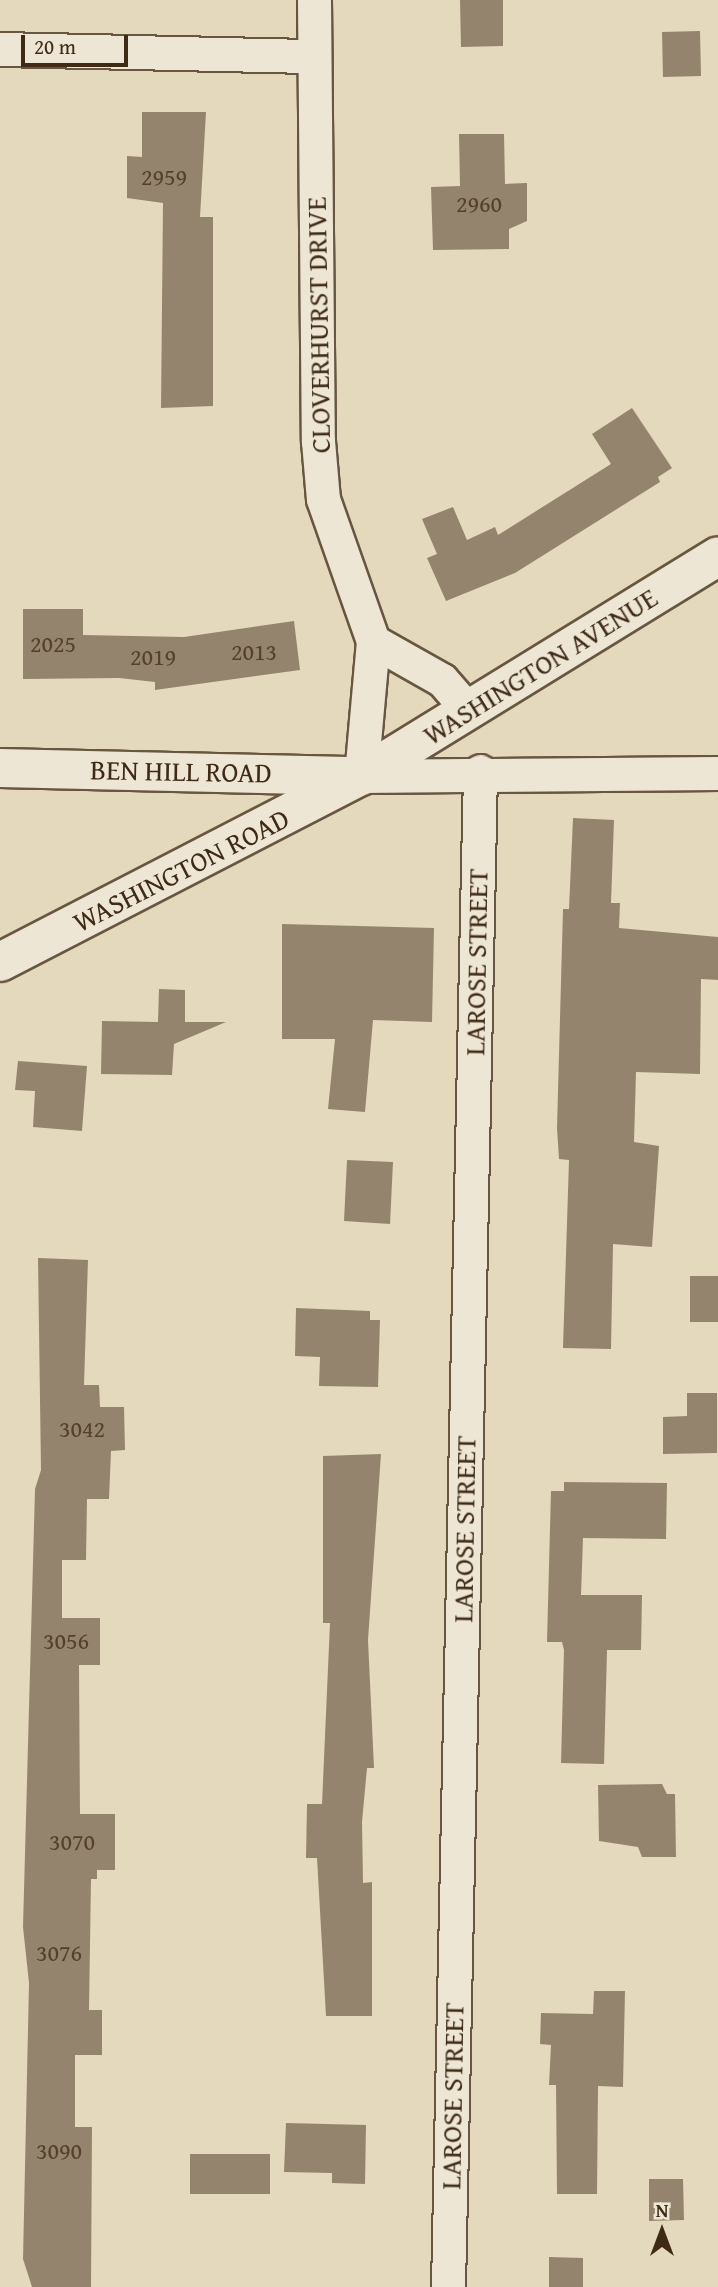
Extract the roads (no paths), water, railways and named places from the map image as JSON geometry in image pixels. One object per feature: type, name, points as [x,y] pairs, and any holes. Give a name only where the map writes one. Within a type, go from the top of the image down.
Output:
[{"type":"street","name":"CLOVERHURST DRIVE","points":[[314,0],[323,499],[373,641],[361,776]]},
{"type":"street","points":[[0,49],[314,56]]},
{"type":"street","name":"WASHINGTON AVENUE","points":[[361,776],[718,556]]},
{"type":"street","points":[[373,641],[442,680],[470,711]]},
{"type":"street","name":"BEN HILL ROAD","points":[[0,768],[361,776]]},
{"type":"street","points":[[361,776],[480,771],[718,773]]},
{"type":"street","name":"LAROSE STREET","points":[[448,2287],[480,771]]},
{"type":"street","name":"WASHINGTON ROAD","points":[[0,962],[361,776]]}]
